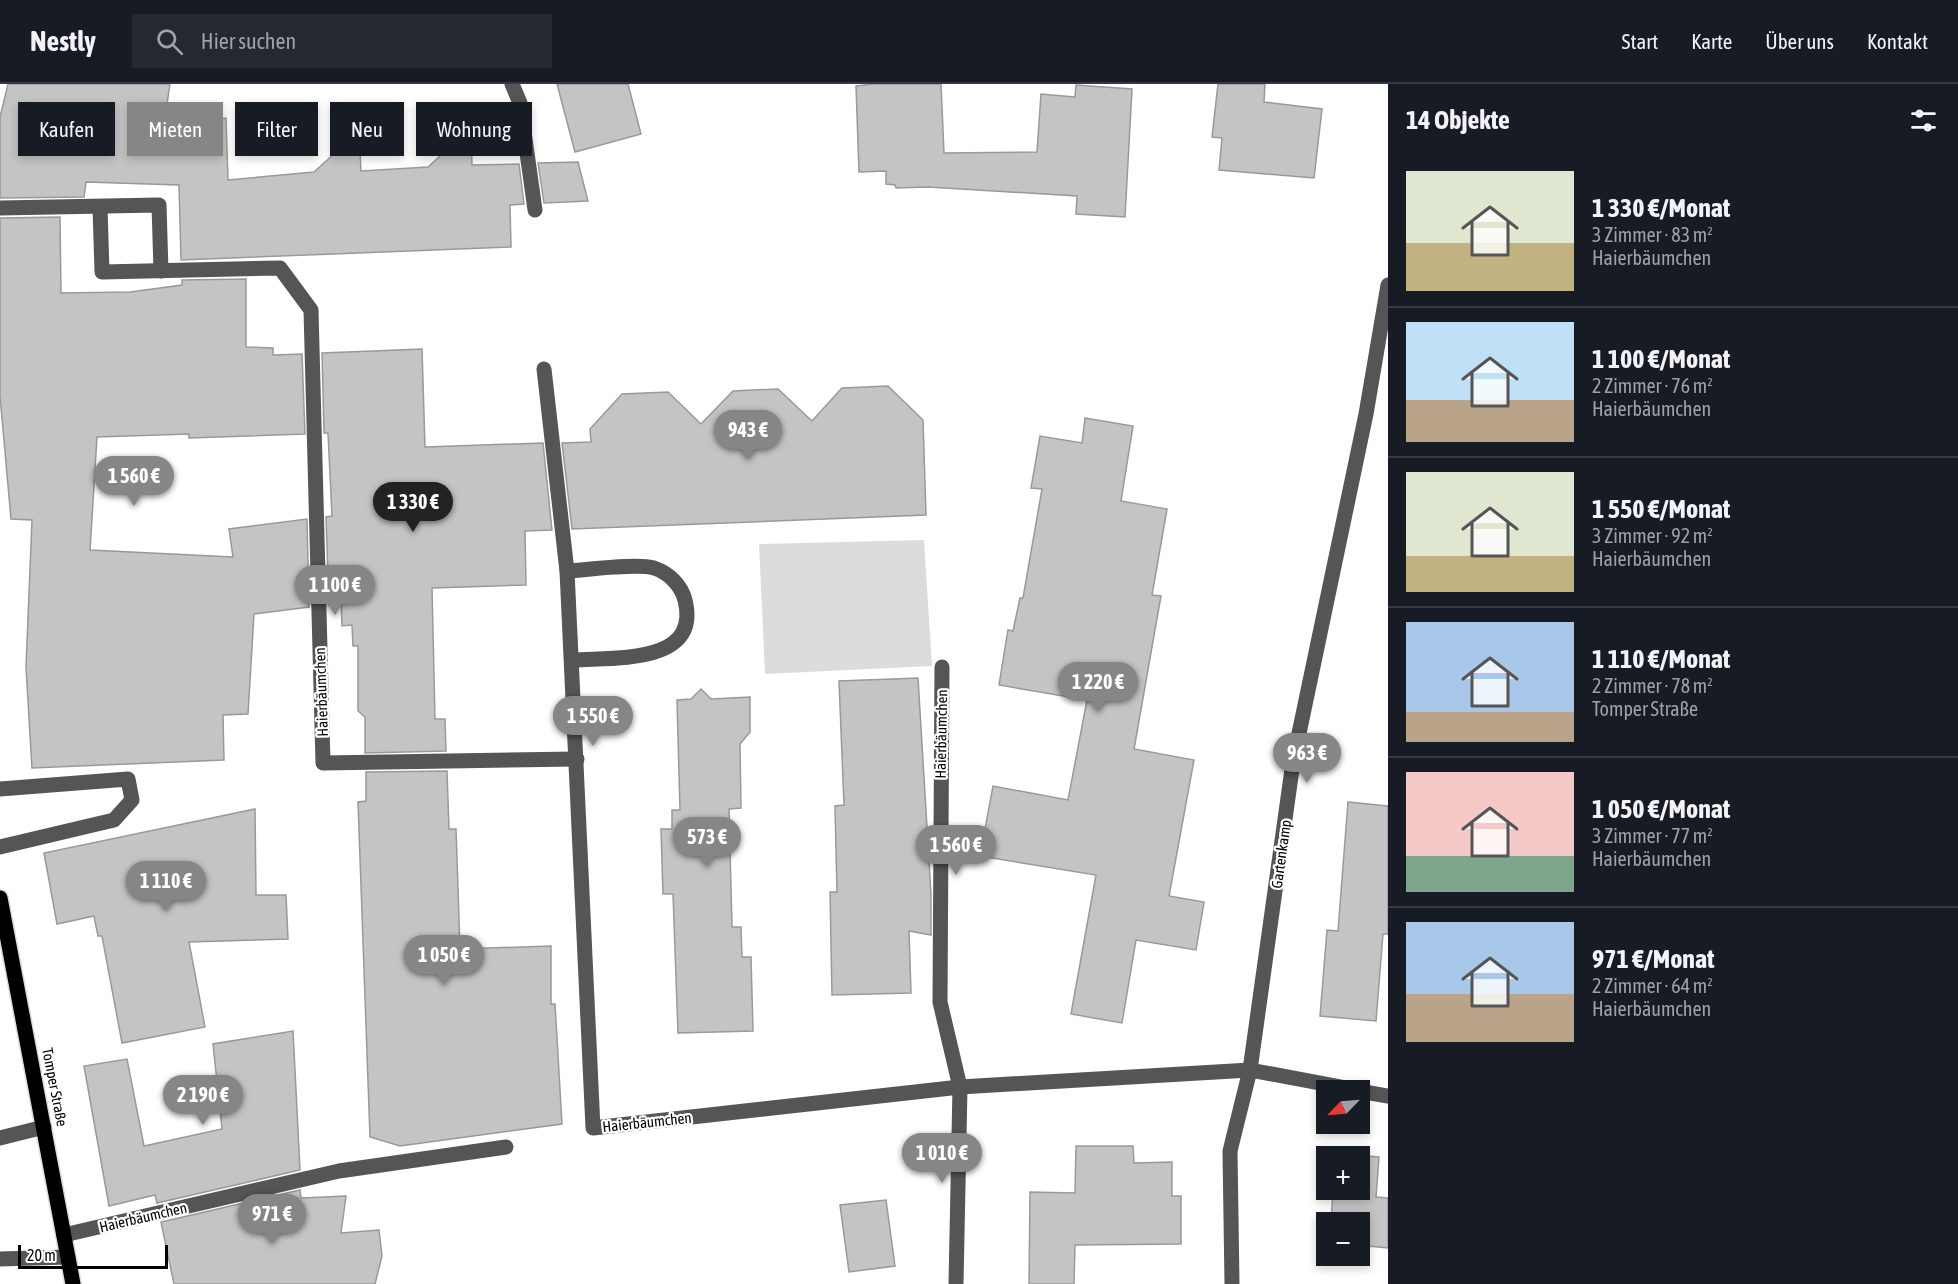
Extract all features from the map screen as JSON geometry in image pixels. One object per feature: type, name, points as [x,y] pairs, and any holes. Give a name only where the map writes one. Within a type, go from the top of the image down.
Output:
[{"type":"main road","name":"Tomper Straße","points":[[0,898],[73,1284]]},
{"type":"street","points":[[512,84],[520,103],[535,210]]},
{"type":"street","points":[[0,208],[159,205],[161,271],[102,272],[100,207]]},
{"type":"street","name":"Haierbäumchen","points":[[161,271],[280,268],[311,310],[323,763],[577,759]]},
{"type":"street","name":"Gartenkamp","points":[[1232,1284],[1230,1150],[1250,1070],[1293,762],[1366,414],[1388,285]]},
{"type":"street","name":"Haierbäumchen","points":[[543,369],[567,571],[573,660],[593,1128],[960,1087],[1250,1070],[1316,1083]]},
{"type":"street","points":[[567,571],[653,568],[672,577],[684,598],[687,617],[684,632],[675,645],[640,655],[573,660]]},
{"type":"street","name":"Haierbäumchen","points":[[942,667],[940,1002],[960,1087],[956,1284]]},
{"type":"street","points":[[0,789],[128,779],[132,800],[114,820],[0,847]]},
{"type":"street","name":"Haierbäumchen","points":[[1370,1093],[1388,1096]]},
{"type":"street","points":[[0,1138],[44,1127]]},
{"type":"street","name":"Haierbäumchen","points":[[64,1235],[339,1171],[506,1147]]},
{"type":"street","points":[[0,1259],[68,1257]]},
{"type":"shaded area","points":[[924,540],[932,666],[765,674],[759,544]]},
{"type":"building","points":[[8,84],[170,84],[167,102],[127,102],[127,156],[223,156],[223,118],[226,118],[228,180],[314,172],[332,156],[360,156],[361,171],[428,167],[440,156],[472,156],[472,165],[519,164],[524,204],[510,205],[511,247],[181,260],[179,185],[86,182],[84,197],[0,198],[0,117]]},
{"type":"building","points":[[557,84],[628,84],[641,134],[575,152]]},
{"type":"building","points":[[941,84],[944,153],[1037,152],[1041,94],[1075,97],[1076,85],[1132,89],[1125,217],[1076,214],[1077,196],[928,187],[896,188],[895,185],[886,184],[886,171],[859,172],[856,86]]},
{"type":"building","points":[[1218,84],[1265,84],[1264,102],[1322,109],[1314,178],[1219,170],[1222,138],[1212,137]]},
{"type":"building","points":[[578,162],[588,201],[544,203],[538,163]]},
{"type":"building","points":[[60,217],[61,293],[130,292],[182,285],[182,280],[246,279],[246,347],[273,348],[273,355],[302,354],[305,434],[189,438],[189,434],[97,437],[90,550],[233,557],[229,529],[307,519],[309,607],[254,614],[248,714],[223,715],[224,760],[32,768],[26,667],[32,520],[11,519],[0,396],[0,218]]},
{"type":"building","points":[[422,349],[425,447],[543,443],[552,530],[525,531],[526,585],[432,588],[435,719],[445,719],[446,751],[365,753],[365,717],[358,711],[358,646],[353,646],[352,625],[342,626],[341,603],[329,605],[326,517],[332,516],[328,433],[324,433],[322,353]]},
{"type":"building","points":[[888,386],[923,420],[926,515],[572,529],[562,443],[591,442],[590,429],[622,394],[668,392],[701,424],[733,391],[778,389],[812,421],[842,388]]},
{"type":"building","points":[[1085,418],[1133,426],[1121,501],[1167,509],[1152,595],[1161,596],[1134,749],[1194,760],[1169,896],[1204,902],[1196,950],[1136,940],[1122,1023],[1071,1014],[1096,875],[980,856],[993,786],[1068,800],[1087,700],[999,685],[1008,630],[1013,631],[1020,598],[1023,598],[1042,489],[1031,488],[1040,436],[1082,443]]},
{"type":"building","points":[[918,678],[931,894],[931,935],[909,931],[911,993],[832,995],[830,892],[837,892],[835,806],[844,805],[839,681]]},
{"type":"building","points":[[701,689],[711,699],[750,697],[750,732],[740,744],[741,808],[729,809],[732,927],[741,927],[742,957],[751,957],[753,1031],[678,1033],[673,894],[663,894],[661,829],[672,829],[672,810],[680,810],[677,700],[691,699]]},
{"type":"building","points":[[447,771],[449,829],[456,829],[460,949],[551,946],[551,1004],[555,1004],[562,1124],[400,1146],[370,1137],[358,802],[366,801],[366,772]]},
{"type":"building","points":[[1348,802],[1388,806],[1388,934],[1383,934],[1376,1021],[1320,1016],[1327,930],[1338,931]]},
{"type":"building","points":[[255,809],[256,895],[286,895],[288,939],[189,942],[205,1027],[122,1043],[102,936],[98,936],[94,916],[57,924],[44,853]]},
{"type":"building","points":[[293,1031],[300,1170],[157,1203],[155,1195],[109,1206],[84,1066],[127,1059],[144,1146],[222,1129],[213,1044]]},
{"type":"building","points":[[1076,1146],[1133,1146],[1134,1163],[1172,1162],[1172,1196],[1181,1196],[1181,1244],[1075,1245],[1074,1284],[1029,1284],[1030,1192],[1075,1193]]},
{"type":"building","points":[[1370,1156],[1379,1157],[1376,1197],[1388,1198],[1388,1248],[1370,1246],[1370,1212],[1332,1212],[1332,1200],[1370,1200]]},
{"type":"building","points":[[300,1190],[301,1198],[346,1196],[341,1233],[379,1230],[382,1256],[375,1284],[174,1284],[161,1222]]},
{"type":"building","points":[[886,1200],[895,1266],[849,1272],[840,1205]]}]
